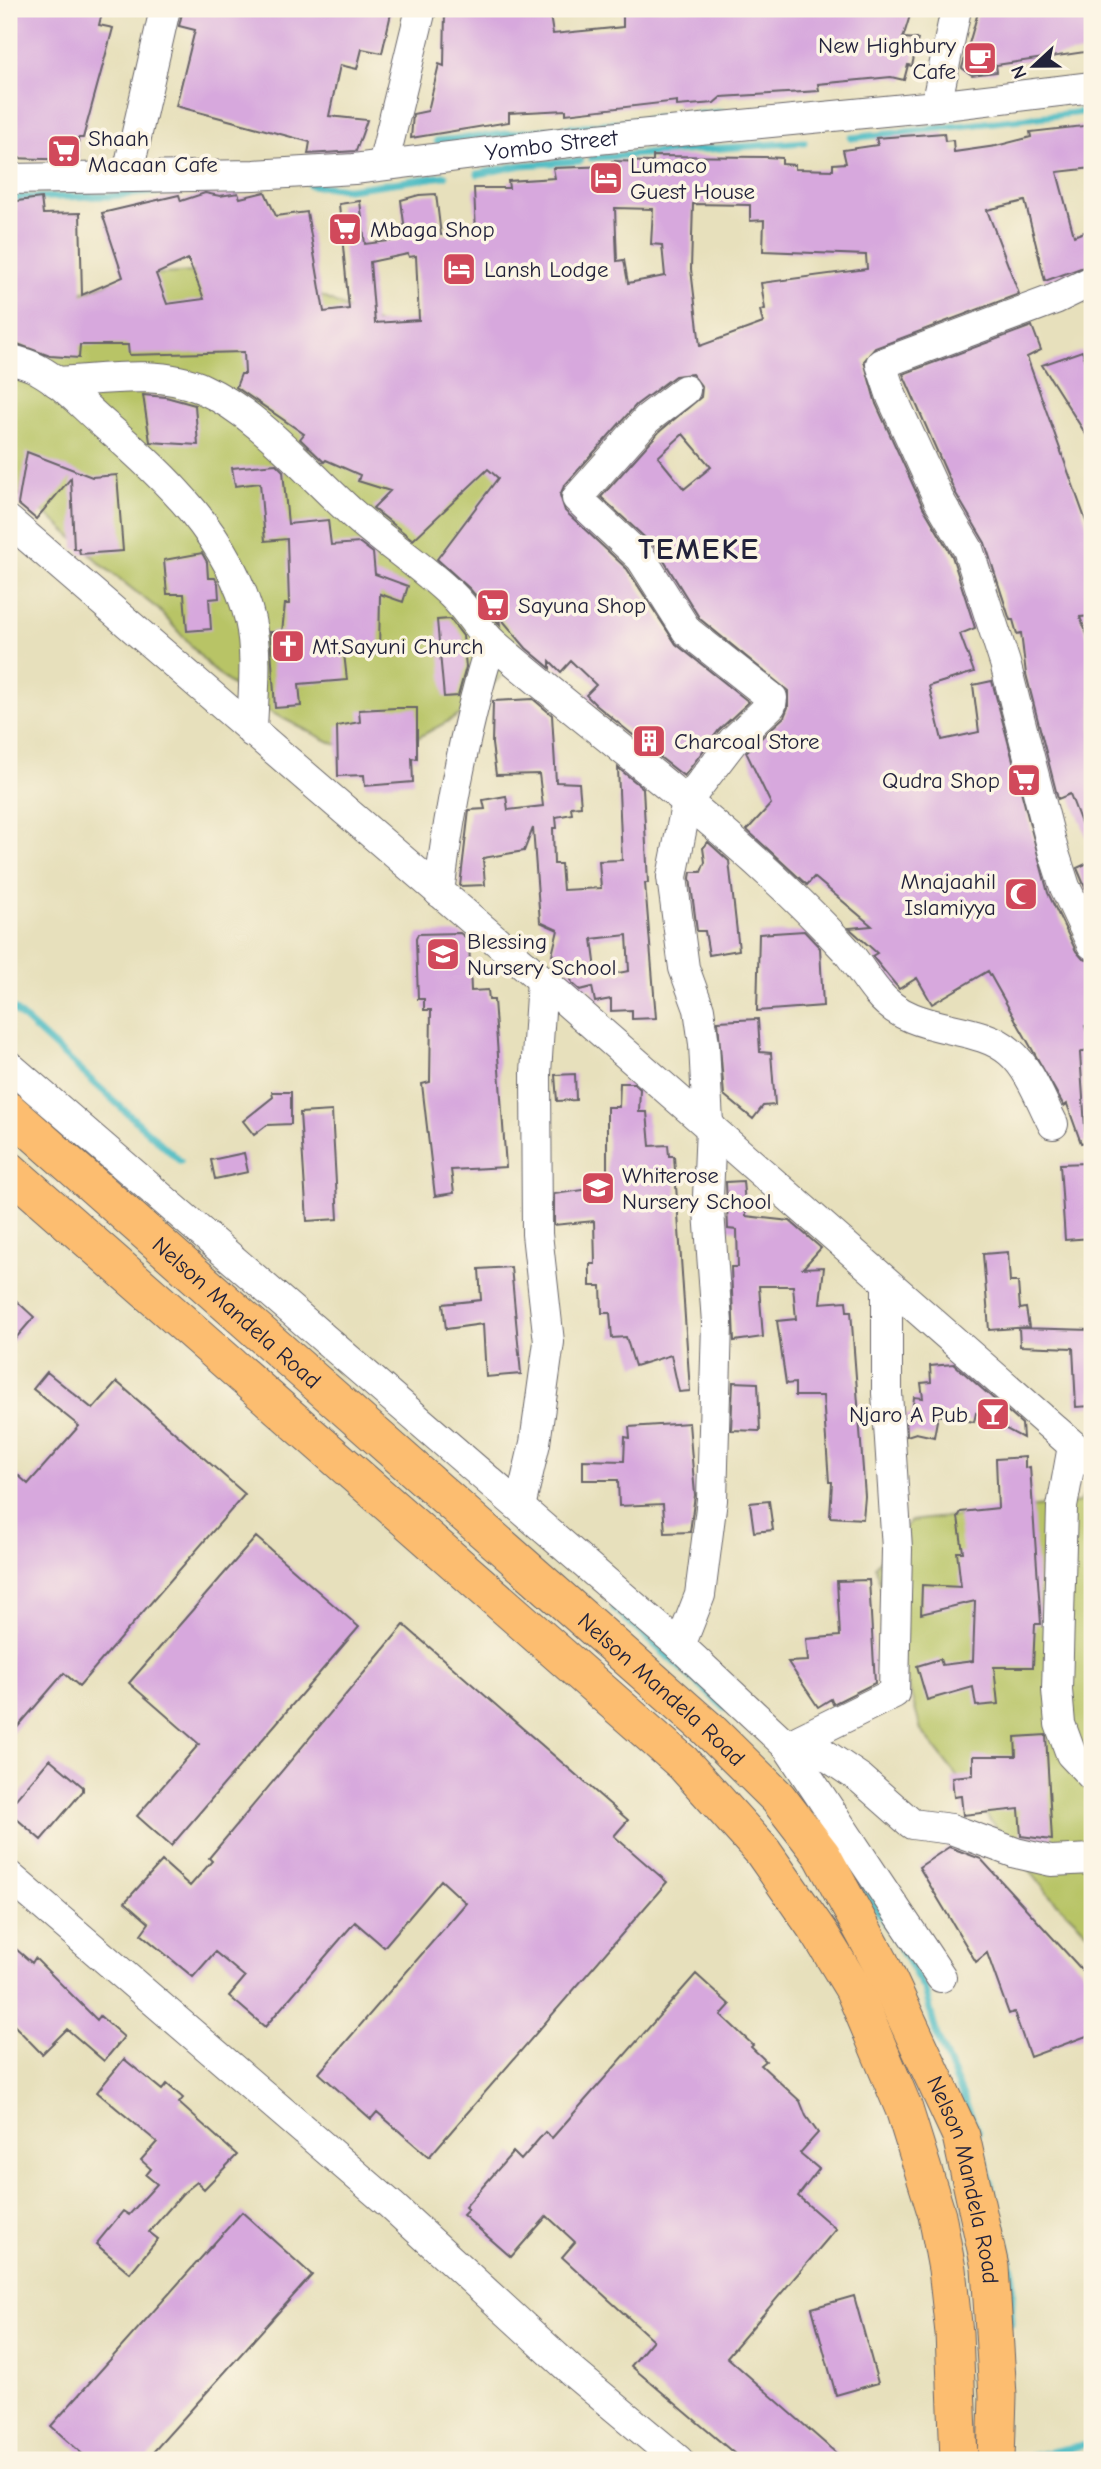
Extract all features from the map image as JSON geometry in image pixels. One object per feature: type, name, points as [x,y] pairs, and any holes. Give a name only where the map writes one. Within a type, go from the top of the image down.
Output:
[{"type":"main road","name":"Nelson Mandela Road","points":[[9,1111],[708,1729],[778,1798],[822,1855],[880,1962],[961,2137],[990,2267],[998,2396],[996,2460]]},
{"type":"main road","name":"Nelson Mandela Road","points":[[9,1170],[683,1763],[763,1852],[853,1989],[904,2109],[937,2215],[947,2269],[954,2333],[961,2460]]},
{"type":"street","points":[[127,177],[165,9]]},
{"type":"street","points":[[383,165],[421,9]]},
{"type":"street","points":[[936,106],[956,9]]},
{"type":"street","name":"Yombo Street","points":[[9,179],[254,175],[383,165],[605,138],[936,106],[1092,87]]},
{"type":"street","points":[[1092,281],[1055,299],[881,364],[892,397],[939,500],[968,549],[1005,663],[1053,850],[1065,887],[1092,944]]},
{"type":"street","points":[[9,359],[38,369],[56,382],[156,471],[189,506],[219,547],[240,590],[250,620],[255,653],[252,732]]},
{"type":"street","points":[[56,382],[173,379],[202,388],[232,405],[354,515],[453,596],[491,642],[687,801],[847,952],[879,995],[900,1011],[925,1024],[965,1033],[1008,1050],[1020,1061],[1053,1124]]},
{"type":"street","points":[[680,1646],[699,1595],[712,1500],[717,1323],[708,1197],[709,1126],[704,1044],[699,1009],[684,968],[672,877],[687,801],[733,741],[771,705],[772,698],[687,631],[640,558],[577,499],[647,419],[685,390]]},
{"type":"street","points":[[9,521],[542,980],[1083,1454],[1062,1507],[1057,1690],[1060,1724],[1071,1754],[1092,1776]]},
{"type":"street","points":[[439,892],[450,806],[463,740],[491,642]]},
{"type":"street","points":[[520,1507],[535,1443],[549,1342],[537,1234],[536,1073],[542,980]]},
{"type":"street","points":[[9,1066],[795,1743],[861,1779],[912,1824],[951,1829],[1016,1853],[1039,1858],[1084,1862],[1092,1859]]},
{"type":"street","points":[[795,1743],[856,1709],[894,1693],[897,1549],[887,1393],[887,1284]]},
{"type":"street","points":[[795,1743],[941,1978]]},
{"type":"street","points":[[9,1876],[391,2205],[575,2374],[678,2460]]},
{"type":"green space","points":[[208,271],[321,296],[412,340],[497,443],[536,610],[520,657],[467,711],[397,749],[334,744],[258,706],[211,668],[159,610],[103,566],[49,516],[9,489],[9,317],[131,276]]},
{"type":"green space","points":[[1092,1481],[1092,1937],[1049,1895],[921,1730],[875,1566],[910,1521],[1080,1502]]},
{"type":"building","points":[[11,9],[103,9],[99,25],[113,28],[83,138],[78,138],[79,160],[9,158]]},
{"type":"building","points":[[183,9],[218,15],[220,9],[392,9],[382,53],[362,49],[357,69],[340,65],[329,116],[367,120],[356,151],[308,154],[310,142],[176,106],[195,30],[179,26]]},
{"type":"building","points":[[549,9],[553,34],[623,27],[623,9],[912,9],[903,38],[918,39],[912,66],[908,65],[904,80],[891,77],[818,84],[819,91],[721,97],[714,103],[677,106],[677,101],[566,114],[566,110],[509,113],[509,122],[411,138],[413,114],[428,111],[439,64],[444,66],[445,11]]},
{"type":"building","points":[[979,9],[1092,9],[1092,51],[996,65],[997,72],[972,75],[962,68]]},
{"type":"building","points":[[1092,125],[1092,168],[1057,172],[1074,236],[1092,229],[1092,264],[1045,281],[1025,201],[987,210],[1019,294],[875,348],[864,361],[876,404],[923,507],[952,556],[975,628],[960,634],[974,672],[929,686],[942,740],[979,732],[973,685],[992,681],[1048,893],[1076,951],[1083,959],[1092,961],[1092,1022],[1085,1026],[1092,1047],[1080,1053],[1086,1142],[1081,1143],[1067,1104],[1064,1106],[988,971],[932,1004],[917,978],[899,989],[872,956],[877,953],[849,928],[872,926],[814,877],[807,885],[747,830],[771,804],[746,752],[784,717],[788,707],[788,691],[700,619],[656,548],[601,497],[659,432],[701,397],[702,387],[692,374],[675,376],[636,405],[564,486],[560,495],[565,511],[627,569],[676,644],[749,702],[719,730],[684,776],[638,740],[648,732],[633,735],[586,695],[596,685],[571,661],[561,672],[550,661],[550,668],[526,648],[499,616],[500,625],[470,589],[437,559],[498,478],[488,469],[413,540],[373,508],[390,491],[358,481],[360,475],[326,460],[324,462],[300,439],[304,434],[236,387],[241,374],[245,374],[244,352],[129,355],[128,345],[80,345],[79,358],[50,356],[12,342],[13,336],[9,336],[9,202],[41,198],[43,214],[80,213],[82,295],[123,277],[102,213],[179,195],[181,201],[205,193],[220,196],[238,193],[240,198],[265,192],[276,216],[307,212],[324,312],[349,309],[339,204],[360,201],[365,244],[406,239],[401,200],[419,195],[436,194],[441,235],[476,233],[474,188],[509,188],[508,181],[555,178],[553,168],[612,166],[612,161],[653,162],[653,156],[782,158],[782,164],[795,165],[795,169],[833,170],[833,164],[846,163],[843,150],[878,145],[876,138],[944,133],[945,141],[953,140],[954,152],[996,146],[1031,137],[1030,132]],"holes":[[[693,204],[750,205],[750,221],[764,220],[763,251],[866,255],[867,269],[761,283],[765,309],[760,310],[763,323],[700,346],[691,269]],[[615,208],[653,209],[651,244],[662,245],[665,276],[628,283],[624,260],[617,261]],[[408,254],[409,257],[416,256],[419,320],[375,323],[370,262]],[[188,259],[204,299],[167,304],[156,274]],[[683,434],[711,467],[684,489],[658,457]]]},
{"type":"building","points":[[1032,326],[1041,350],[1027,357],[1092,538],[1092,616],[1080,617],[1088,637],[1092,666],[1091,849],[1070,794],[1058,799],[1026,674],[1021,633],[1017,634],[1013,620],[1010,620],[985,543],[955,492],[903,374]]},
{"type":"building","points":[[1082,351],[1092,378],[1092,444],[1042,365]]},
{"type":"building","points":[[143,395],[166,397],[195,405],[198,445],[150,442]]},
{"type":"building","points":[[27,452],[92,477],[117,475],[123,551],[80,554],[79,549],[74,549],[71,478],[36,519],[18,504]]},
{"type":"building","points":[[276,464],[283,471],[288,524],[328,520],[331,545],[360,543],[373,553],[375,574],[408,586],[403,602],[380,594],[379,654],[344,653],[347,680],[299,684],[301,706],[275,708],[270,632],[282,632],[285,604],[289,604],[287,539],[265,541],[260,483],[235,486],[232,468]]},
{"type":"building","points":[[202,553],[207,562],[208,578],[215,578],[218,583],[219,598],[209,599],[211,629],[187,631],[184,594],[167,594],[164,560]]},
{"type":"building","points":[[450,619],[463,636],[466,667],[458,696],[444,697],[437,620]]},
{"type":"building","points":[[533,699],[552,715],[556,782],[579,783],[581,806],[571,807],[572,814],[556,817],[557,828],[553,828],[554,864],[561,864],[563,890],[601,888],[599,861],[622,860],[618,768],[643,788],[648,883],[645,883],[656,1018],[632,1019],[632,1010],[611,1011],[611,999],[595,1002],[592,987],[580,990],[572,983],[566,959],[552,955],[558,930],[540,922],[533,828],[524,851],[483,858],[485,885],[460,886],[469,810],[485,809],[483,800],[506,796],[508,810],[543,806],[539,774],[496,775],[492,744],[493,701]],"holes":[[[627,935],[629,971],[597,977],[592,939]]]},
{"type":"building","points":[[417,708],[417,759],[412,758],[413,782],[365,786],[364,775],[338,776],[337,726],[360,722],[359,710]]},
{"type":"building","points":[[708,842],[729,861],[739,950],[709,955],[705,931],[697,931],[690,878],[691,872],[701,872],[705,862],[703,848]]},
{"type":"building","points":[[1092,861],[1092,904],[1077,868]]},
{"type":"building","points":[[804,931],[820,948],[823,1006],[757,1011],[759,934]]},
{"type":"building","points":[[460,933],[469,940],[471,991],[488,990],[489,1000],[494,1000],[506,1167],[451,1170],[454,1193],[435,1196],[422,1084],[430,1082],[431,1010],[424,1010],[424,999],[418,999],[416,939],[418,934]]},
{"type":"building","points":[[758,1019],[760,1052],[771,1053],[775,1105],[763,1106],[753,1119],[724,1095],[718,1021]]},
{"type":"building","points":[[575,1074],[576,1100],[557,1101],[555,1075]]},
{"type":"building","points":[[620,1083],[634,1083],[640,1089],[639,1112],[647,1112],[650,1146],[668,1145],[669,1156],[674,1156],[690,1391],[679,1392],[671,1355],[635,1366],[626,1337],[612,1338],[610,1313],[602,1313],[601,1286],[590,1286],[590,1264],[595,1264],[594,1221],[554,1225],[554,1194],[591,1189],[591,1183],[607,1183],[607,1107],[619,1107]]},
{"type":"building","points":[[272,1092],[291,1092],[291,1124],[267,1125],[254,1135],[243,1121],[273,1097]]},
{"type":"building","points":[[332,1111],[338,1219],[307,1221],[300,1113]]},
{"type":"building","points":[[244,1153],[248,1172],[215,1179],[211,1160]]},
{"type":"building","points":[[1087,1163],[1091,1238],[1065,1240],[1060,1164]]},
{"type":"building","points":[[743,1181],[746,1216],[790,1221],[821,1248],[803,1268],[824,1267],[820,1303],[846,1301],[847,1311],[851,1311],[865,1496],[863,1519],[830,1517],[832,1482],[829,1482],[823,1396],[795,1396],[795,1383],[786,1384],[777,1321],[796,1319],[793,1286],[759,1286],[763,1337],[734,1341],[731,1267],[738,1267],[737,1230],[728,1229],[726,1182]]},
{"type":"building","points":[[1008,1252],[1010,1282],[1018,1282],[1020,1309],[1026,1308],[1029,1327],[989,1330],[983,1254]]},
{"type":"building","points":[[511,1267],[521,1374],[486,1377],[483,1324],[446,1329],[443,1304],[481,1300],[479,1269]]},
{"type":"building","points":[[9,1294],[34,1317],[9,1346]]},
{"type":"building","points":[[1019,1328],[1092,1330],[1092,1406],[1076,1407],[1073,1348],[1020,1346]]},
{"type":"building","points":[[954,1364],[1022,1424],[1023,1438],[976,1413],[974,1422],[938,1415],[934,1437],[916,1433],[907,1436],[906,1415],[912,1415],[914,1397],[923,1398],[921,1383],[931,1382],[930,1366]]},
{"type":"building","points":[[47,1372],[93,1409],[117,1382],[245,1494],[79,1686],[64,1673],[9,1737],[9,1467],[28,1484],[79,1426],[33,1389]]},
{"type":"building","points":[[733,1382],[758,1383],[760,1431],[731,1430]]},
{"type":"building","points":[[689,1423],[695,1495],[690,1532],[665,1533],[663,1504],[619,1506],[618,1480],[583,1480],[583,1460],[624,1461],[625,1437],[630,1438],[629,1427]]},
{"type":"building","points":[[1025,1457],[1025,1468],[1030,1467],[1041,1624],[1035,1624],[1033,1667],[994,1667],[998,1704],[976,1706],[973,1687],[927,1700],[917,1666],[940,1659],[942,1665],[973,1661],[975,1601],[921,1614],[922,1585],[961,1587],[957,1552],[963,1552],[958,1517],[961,1512],[998,1508],[996,1459]]},
{"type":"building","points":[[769,1501],[773,1530],[754,1532],[750,1503]]},
{"type":"building","points":[[256,1537],[359,1627],[171,1846],[137,1816],[199,1744],[129,1683]]},
{"type":"building","points":[[869,1580],[875,1683],[833,1704],[831,1699],[818,1707],[788,1662],[808,1661],[806,1639],[840,1636],[837,1581]]},
{"type":"building","points":[[404,1625],[628,1820],[614,1836],[667,1882],[429,2157],[377,2112],[371,2119],[319,2073],[466,1903],[441,1880],[384,1947],[355,1922],[265,2027],[229,1996],[245,1977],[215,1952],[193,1977],[141,1934],[149,1923],[125,1902],[162,1861],[190,1886],[212,1861],[209,1858]]},
{"type":"building","points":[[1046,1735],[1052,1840],[1021,1836],[1019,1809],[963,1815],[961,1796],[954,1797],[952,1777],[973,1775],[973,1756],[1016,1756],[1015,1737]]},
{"type":"building","points":[[50,1759],[83,1787],[83,1791],[41,1840],[9,1812],[9,1807]]},
{"type":"building","points":[[949,1847],[981,1859],[1092,1981],[1092,2034],[1030,2057],[1014,2012],[1009,2014],[987,1953],[976,1962],[919,1867]]},
{"type":"building","points":[[9,1943],[32,1963],[35,1958],[97,2020],[100,2016],[124,2037],[104,2061],[67,2029],[42,2054],[9,2020]]},
{"type":"building","points":[[696,1974],[730,2005],[721,2015],[766,2061],[761,2065],[800,2101],[806,2116],[818,2133],[800,2153],[819,2169],[798,2196],[836,2229],[727,2357],[844,2460],[742,2460],[631,2366],[653,2340],[562,2257],[575,2242],[547,2216],[511,2257],[463,2215],[468,2210],[465,2207],[513,2152],[521,2160],[545,2132],[552,2138]]},
{"type":"building","points":[[124,2059],[162,2090],[167,2084],[183,2098],[179,2103],[237,2155],[204,2189],[197,2182],[182,2194],[149,2232],[158,2239],[130,2273],[96,2244],[123,2211],[129,2215],[157,2184],[146,2175],[151,2169],[141,2160],[157,2142],[97,2092]]},
{"type":"building","points":[[242,2212],[312,2275],[146,2460],[89,2460],[51,2426]]},
{"type":"building","points":[[854,2296],[878,2383],[836,2395],[812,2308]]},
{"type":"waterway","points":[[851,138],[1092,111]]},
{"type":"waterway","points":[[437,141],[722,112]]},
{"type":"waterway","points":[[591,158],[804,142]]},
{"type":"waterway","points":[[478,174],[521,165],[580,161]]},
{"type":"waterway","points":[[310,185],[348,189],[445,176]]},
{"type":"waterway","points":[[9,198],[111,196],[179,190]]},
{"type":"waterway","points":[[9,1005],[180,1161]]},
{"type":"waterway","points":[[9,1087],[99,1163]]},
{"type":"waterway","points":[[614,1608],[725,1708]]},
{"type":"waterway","points":[[860,1881],[925,1990],[937,2036],[978,2132]]},
{"type":"waterway","points":[[985,2160],[1013,2273],[1011,2323]]},
{"type":"waterway","points":[[1015,2460],[1092,2443]]},
{"type":"place","name":"New Highbury Cafe","points":[[980,58]]},
{"type":"place","name":"Shaah Macaan Cafe","points":[[64,151]]},
{"type":"place","name":"Lumaco Guest House","points":[[606,178]]},
{"type":"place","name":"Mbaga Shop","points":[[345,229]]},
{"type":"place","name":"Lansh Lodge","points":[[459,269]]},
{"type":"place","name":"Sayuna Shop","points":[[493,605]]},
{"type":"place","name":"Mt.Sayuni Church","points":[[288,646]]},
{"type":"place","name":"Charcoal Store","points":[[649,741]]},
{"type":"place","name":"Qudra Shop","points":[[1024,780]]},
{"type":"place","name":"Mnajaahil Islamiyya","points":[[1021,894]]},
{"type":"place","name":"Blessing Nursery School","points":[[443,954]]},
{"type":"place","name":"Whiterose Nursery School","points":[[598,1188]]},
{"type":"place","name":"Njaro A Pub","points":[[993,1414]]},
{"type":"district","name":"TEMEKE","points":[[699,549]]}]
